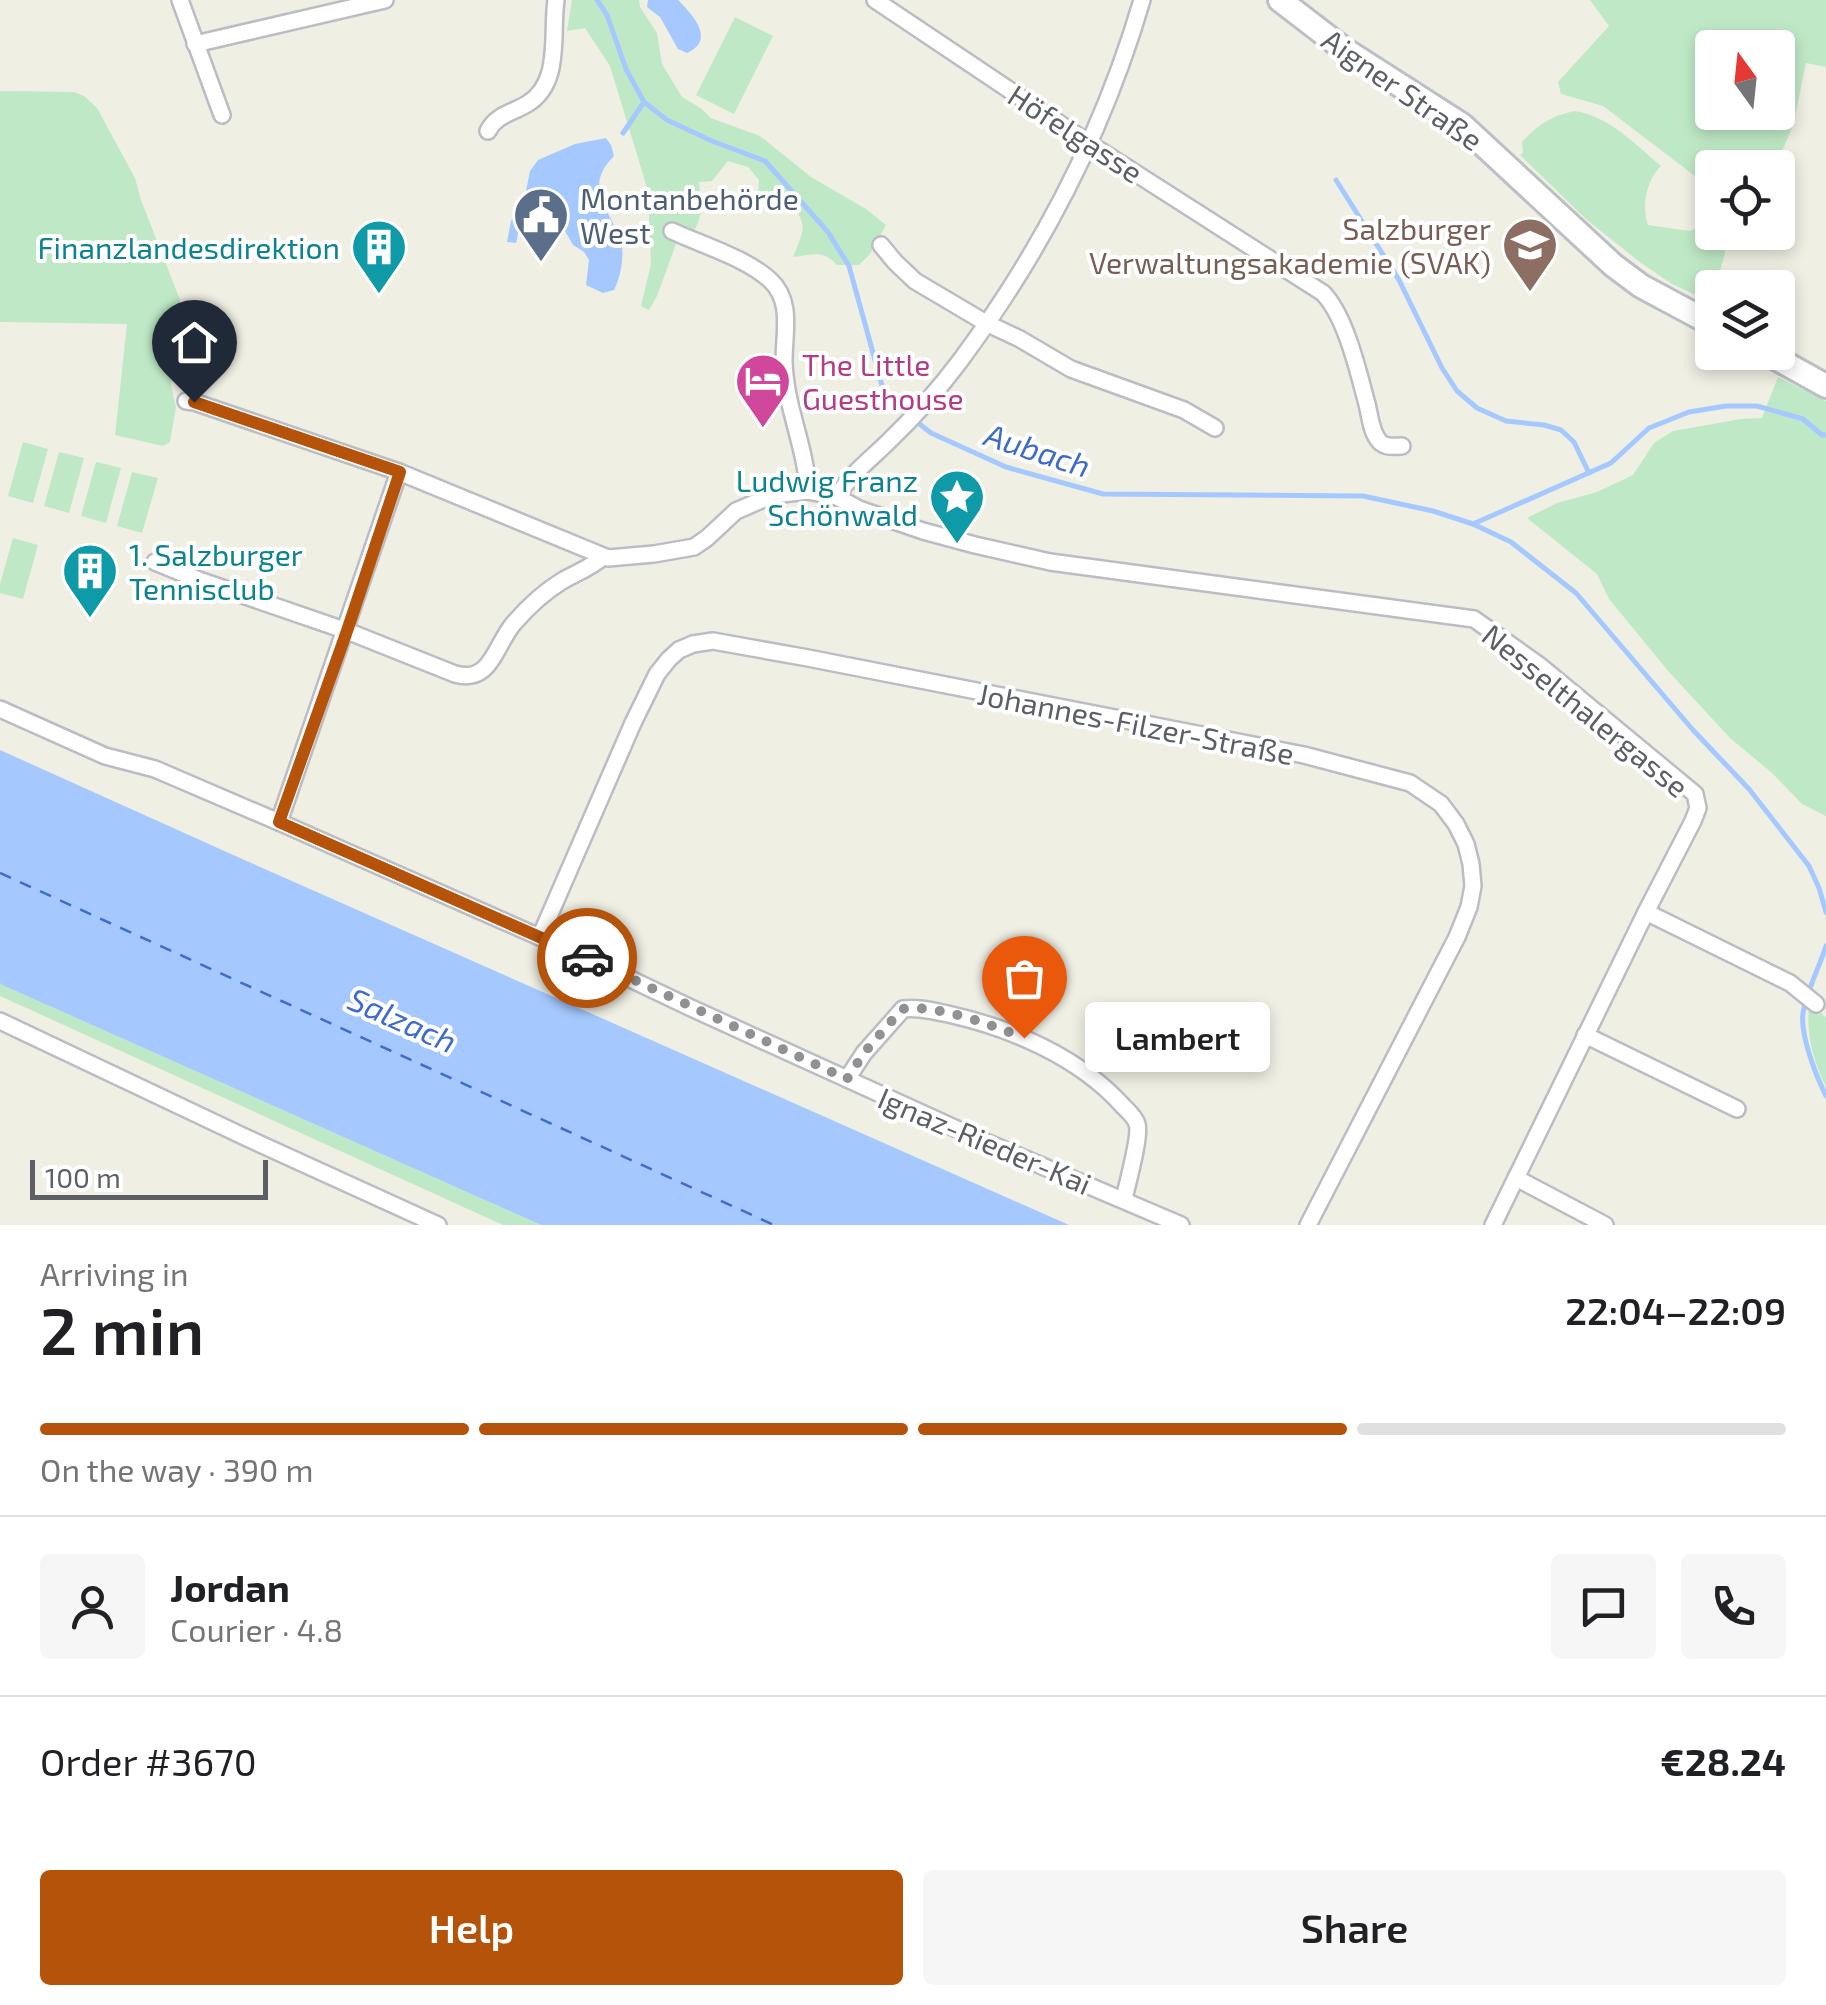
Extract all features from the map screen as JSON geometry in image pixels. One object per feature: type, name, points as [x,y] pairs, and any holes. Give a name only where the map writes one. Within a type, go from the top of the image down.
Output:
[{"type":"main road","name":"Aigner Straße","points":[[1280,0],[1344,50],[1462,125],[1613,265],[1641,286],[1695,315]]},
{"type":"main road","points":[[1795,369],[1826,386]]},
{"type":"street","points":[[180,0],[222,114]]},
{"type":"street","points":[[195,44],[385,0]]},
{"type":"street","points":[[488,131],[500,117],[530,103],[545,89],[556,0]]},
{"type":"street","name":"Höfelgasse","points":[[876,0],[1090,144],[1323,293],[1343,327],[1374,433],[1386,446],[1402,446]]},
{"type":"street","points":[[837,496],[852,475],[912,418],[960,362],[1050,225],[1090,144],[1142,0]]},
{"type":"street","points":[[672,231],[754,269],[780,293],[786,312],[786,382],[808,473],[808,491]]},
{"type":"street","points":[[881,245],[915,280],[986,323],[1070,369],[1184,410],[1215,428]]},
{"type":"street","points":[[155,562],[469,677],[481,673],[510,628],[532,604],[602,557],[400,472],[186,402]]},
{"type":"street","points":[[279,822],[400,472]]},
{"type":"street","name":"Nesselthalergasse","points":[[602,557],[622,558],[694,547],[747,504],[773,494],[808,491],[837,496],[859,509],[923,531],[1050,562],[1474,619],[1539,665],[1695,794],[1698,808],[1493,1225]]},
{"type":"street","name":"Johannes-Filzer-Straße","points":[[540,937],[657,674],[675,653],[700,642],[722,642],[808,658],[1285,751],[1410,784],[1441,804],[1462,833],[1472,864],[1469,907],[1462,928],[1308,1225]]},
{"type":"street","name":"Ignaz-Rieder-Kai","points":[[0,709],[105,756],[155,769],[279,822],[981,1140],[1182,1225]]},
{"type":"street","points":[[1646,912],[1790,983],[1810,999]]},
{"type":"street","name":"Ignaz-Rieder-Kai","points":[[847,1079],[902,1009],[971,1019],[1024,1038],[1103,1086],[1136,1121],[1138,1128],[1124,1199]]},
{"type":"street","points":[[0,1021],[438,1225]]},
{"type":"street","points":[[1585,1035],[1736,1108]]},
{"type":"street","points":[[1516,1178],[1605,1225]]},
{"type":"green space","points":[[572,0],[639,0],[657,33],[662,64],[682,97],[711,118],[760,136],[811,177],[886,225],[870,254],[859,265],[837,265],[817,254],[793,257],[802,231],[797,213],[784,196],[757,207],[759,180],[748,167],[728,161],[712,181],[699,182],[701,209],[697,225],[676,244],[649,310],[641,306],[651,264],[648,191],[610,66],[585,28],[567,31]]},
{"type":"green space","points":[[1590,0],[1826,0],[1826,67],[1806,63],[1795,116],[1795,30],[1695,30],[1695,130],[1791,130],[1782,150],[1695,150],[1695,176],[1603,106],[1561,94],[1558,82],[1609,26]]},
{"type":"green space","points":[[735,17],[773,36],[734,114],[696,95]]},
{"type":"green space","points":[[0,91],[74,92],[84,96],[97,108],[135,178],[180,300],[171,385],[176,407],[170,442],[163,446],[115,435],[127,324],[0,322]]},
{"type":"green space","points":[[1575,111],[1599,119],[1661,166],[1647,193],[1648,225],[1695,229],[1695,250],[1726,250],[1721,270],[1695,270],[1695,295],[1641,263],[1587,220],[1520,155],[1522,142],[1552,118]]},
{"type":"green space","points":[[1778,377],[1826,401],[1826,816],[1802,804],[1730,738],[1609,599],[1597,574],[1527,518],[1633,475],[1654,443],[1673,431],[1762,418]]},
{"type":"green space","points":[[23,442],[48,449],[33,503],[8,496]]},
{"type":"green space","points":[[59,452],[84,458],[69,513],[44,506]]},
{"type":"green space","points":[[96,462],[121,468],[106,523],[81,516]]},
{"type":"green space","points":[[132,472],[158,478],[142,533],[117,526]]},
{"type":"green space","points":[[13,538],[38,545],[23,599],[0,593]]},
{"type":"green space","points":[[0,984],[541,1225],[503,1225],[0,996]]},
{"type":"green space","points":[[1809,1005],[1826,1017],[1826,1087],[1812,1047]]},
{"type":"water","points":[[648,0],[678,0],[690,12],[701,34],[696,48],[687,53],[678,49],[660,17],[647,7]]},
{"type":"water","points":[[606,138],[614,156],[604,168],[599,189],[622,254],[614,290],[603,293],[586,285],[589,260],[565,231],[521,220],[516,243],[507,242],[511,221],[538,160],[575,144]]},
{"type":"water","name":"Salzach","points":[[0,750],[1069,1225],[541,1225],[0,984]]},
{"type":"waterway","name":"Aubach","points":[[597,0],[644,102],[667,120],[765,161],[828,232],[849,266],[883,389],[899,408],[931,433],[1006,467],[1103,494],[1363,496],[1433,511],[1511,542],[1576,593],[1749,789],[1809,866],[1826,912]]},
{"type":"waterway","name":"Aubach","points":[[623,133],[644,102]]},
{"type":"waterway","name":"Aubach","points":[[1336,180],[1399,280],[1457,391],[1477,408],[1506,421],[1561,430],[1574,442],[1589,473]]},
{"type":"waterway","name":"Aubach","points":[[1473,524],[1611,463],[1649,428],[1689,412],[1757,406],[1803,419],[1826,435]]},
{"type":"waterway","name":"Aubach","points":[[1826,946],[1803,1013],[1810,1055],[1826,1096]]},
{"type":"ferry route","points":[[0,873],[774,1225]]},
{"type":"way so far","points":[[587,958],[847,1079],[902,1009],[971,1019],[1024,1038]]},
{"type":"place","name":"Montanbehörde West","points":[[541,264]]},
{"type":"place","name":"Salzburger Verwaltungsakademie (SVAK)","points":[[1530,294]]},
{"type":"place","name":"Finanzlandesdirektion","points":[[379,296]]},
{"type":"place","name":"The Little Guesthouse","points":[[763,430]]},
{"type":"place","name":"Ludwig Franz Schönwald","points":[[957,546]]},
{"type":"place","name":"1. Salzburger Tennisclub","points":[[90,620]]},
{"type":"place","name":"Lambert","points":[[1024,1038]]},
{"type":"route","points":[[194,402],[400,472],[279,822],[587,958]]}]
